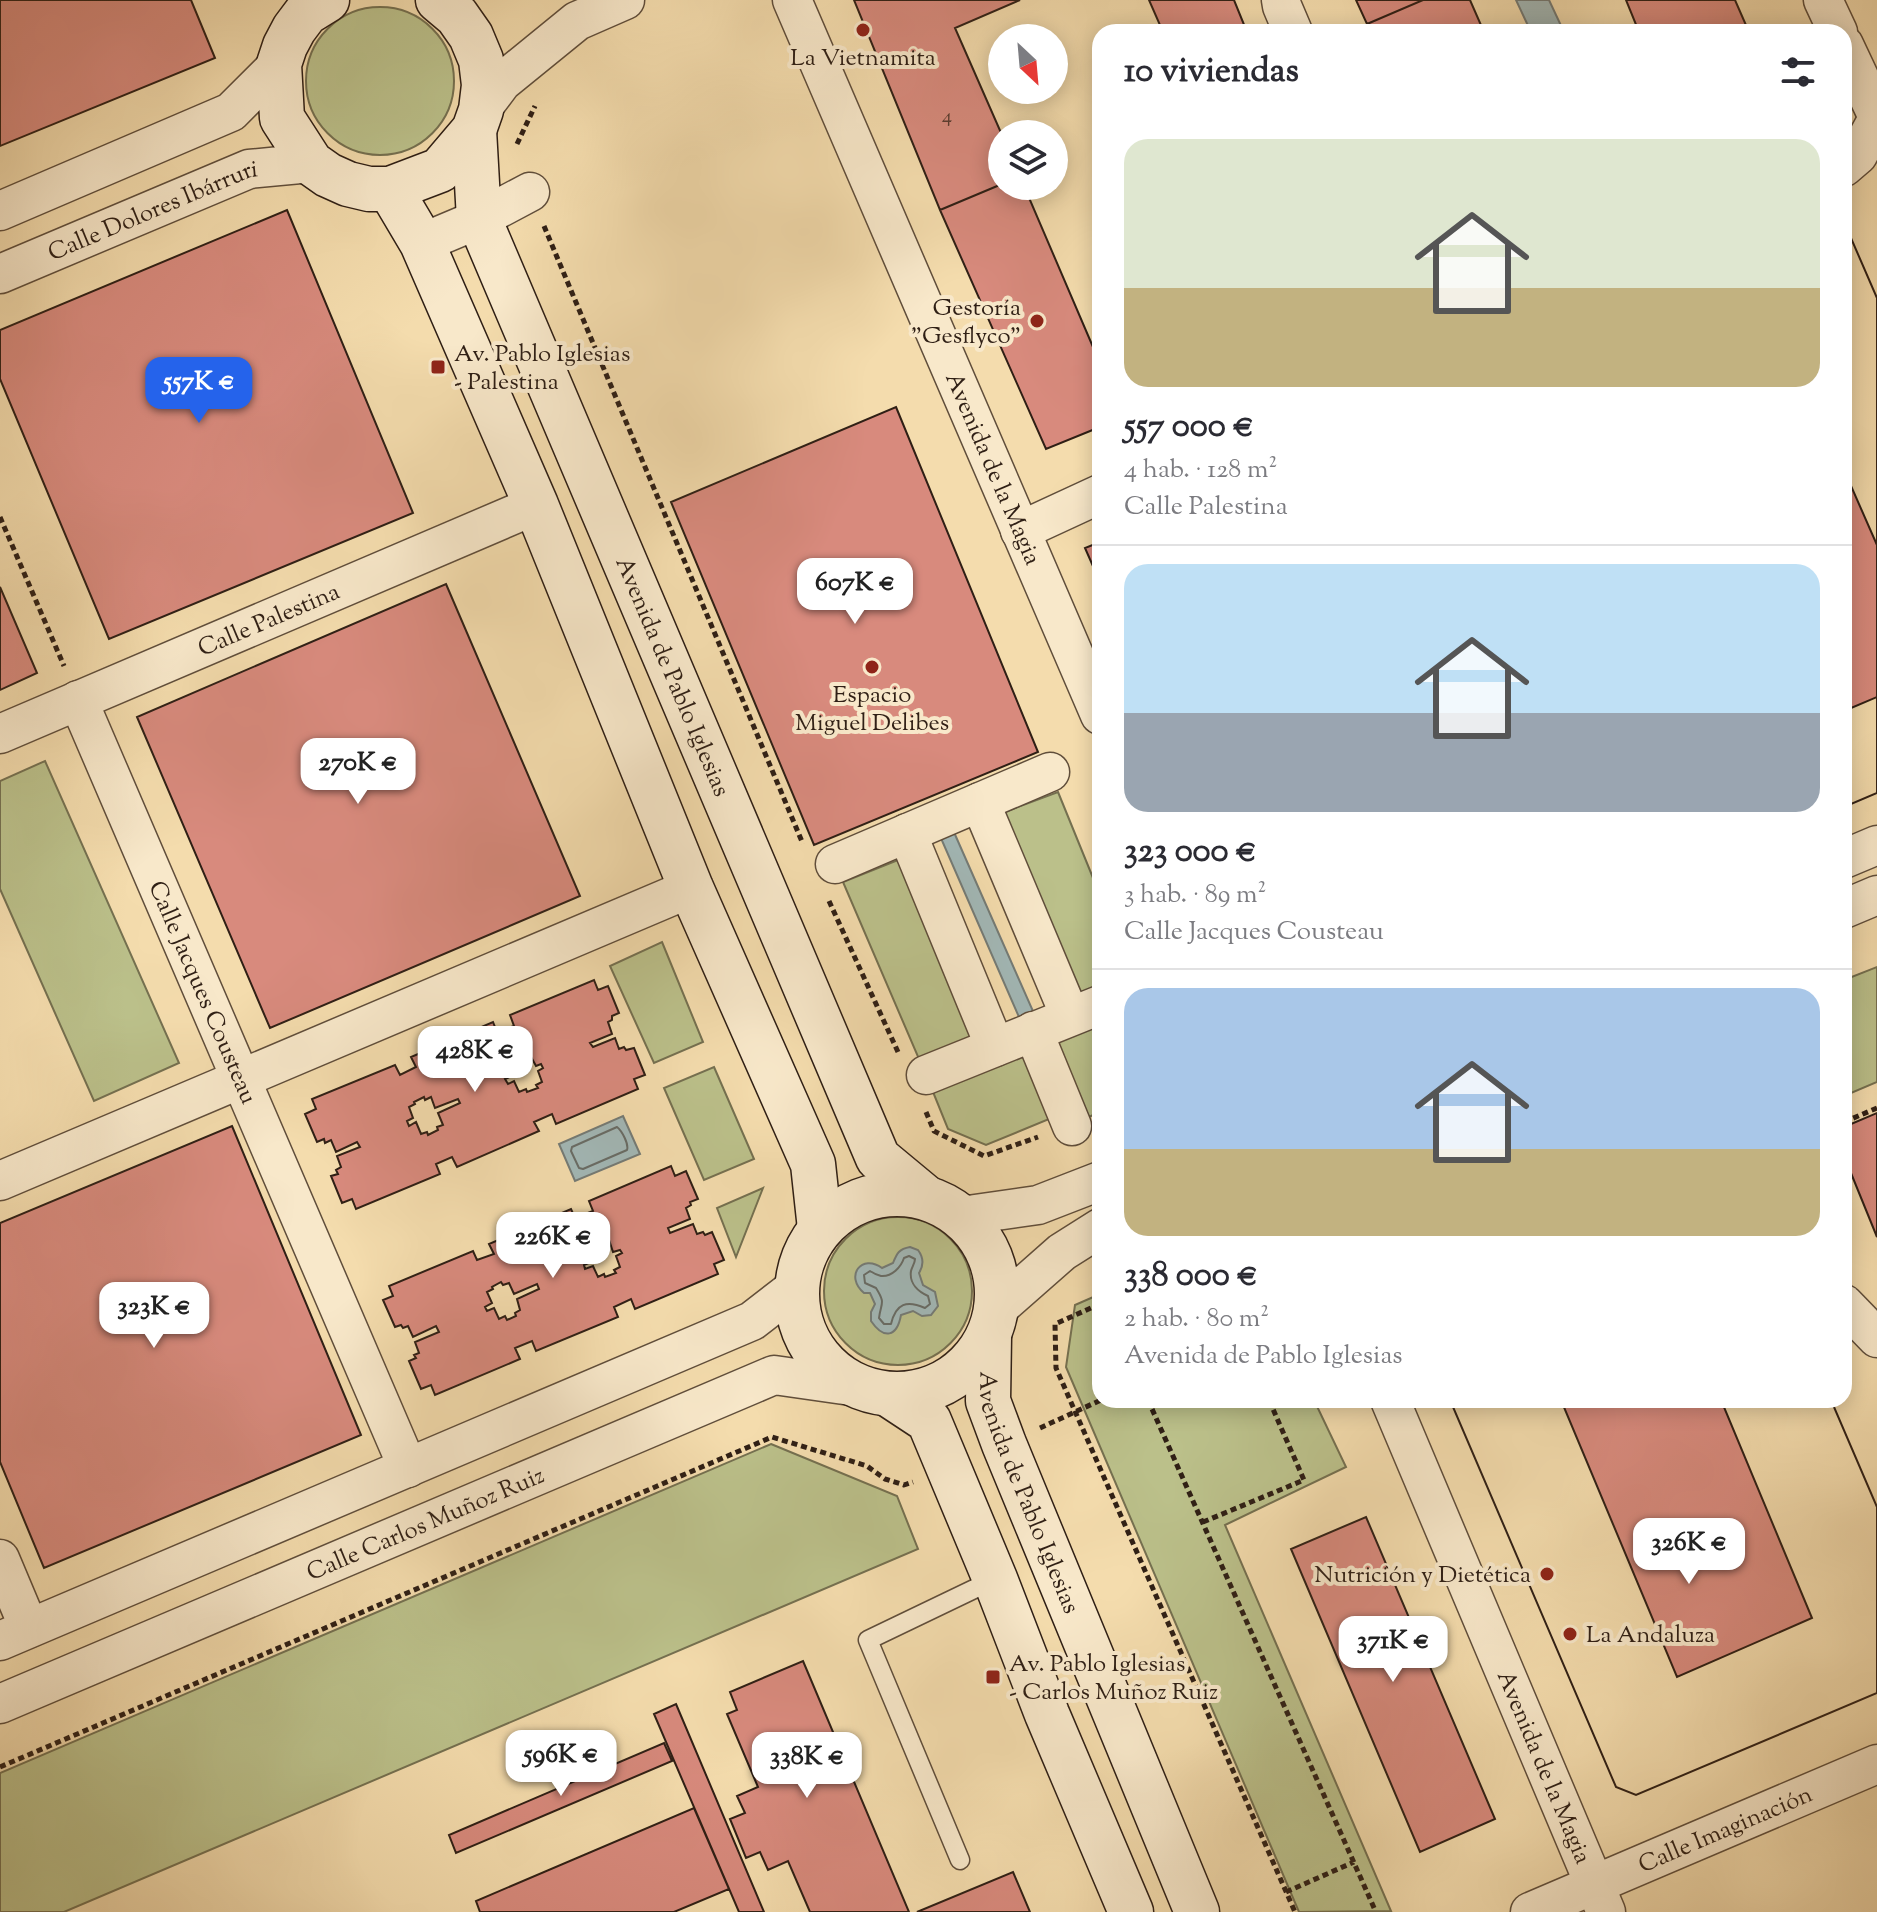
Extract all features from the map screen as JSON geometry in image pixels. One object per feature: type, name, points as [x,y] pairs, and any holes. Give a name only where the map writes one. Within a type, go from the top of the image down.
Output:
[{"type":"street","name":"Avenida de Pablo Iglesias","points":[[438,0],[457,16],[471,36],[481,60],[484,85],[477,120],[479,219],[878,1158],[943,1206]]},
{"type":"street","points":[[312,4],[294,29],[279,64],[282,118],[311,163],[328,175],[369,189],[390,189],[440,170],[502,82],[577,21],[625,0]]},
{"type":"street","name":"Avenida de la Magia","points":[[792,0],[1092,697]]},
{"type":"street","points":[[1281,0],[1290,24]]},
{"type":"street","points":[[1823,0],[1834,24]]},
{"type":"street","points":[[1852,63],[1877,118],[1858,155],[1852,160]]},
{"type":"street","points":[[0,211],[231,112],[279,64]]},
{"type":"street","name":"Calle Dolores Ibárruri","points":[[0,274],[249,169],[311,163]]},
{"type":"street","points":[[390,189],[422,243],[536,505],[691,888],[813,1164],[820,1229]]},
{"type":"street","points":[[422,243],[479,219],[530,192]]},
{"type":"street","points":[[1020,531],[1092,498]]},
{"type":"street","name":"Calle Palestina","points":[[0,734],[536,505]]},
{"type":"street","name":"Calle Jacques Cousteau","points":[[78,700],[408,1468]]},
{"type":"street","points":[[824,873],[907,833],[1050,772]]},
{"type":"street","points":[[916,1078],[1085,1010],[980,802]]},
{"type":"street","points":[[907,833],[995,1047]]},
{"type":"street","points":[[1852,856],[1877,845]]},
{"type":"street","points":[[0,1181],[691,888]]},
{"type":"street","points":[[1852,906],[1877,895]]},
{"type":"street","points":[[1033,1031],[1056,1131]]},
{"type":"street","points":[[1092,1184],[1038,1205],[943,1206],[887,1193],[850,1205],[820,1229],[803,1256],[796,1287],[799,1318],[811,1347],[831,1371],[929,1421],[1131,1912]]},
{"type":"street","points":[[943,1206],[984,1242],[997,1275],[993,1323]]},
{"type":"street","points":[[873,1391],[929,1389],[965,1369],[993,1323],[1062,1252],[1092,1233]]},
{"type":"street","points":[[0,1559],[15,1635],[752,1321],[796,1287]]},
{"type":"street","points":[[1852,1312],[1877,1338]]},
{"type":"street","name":"Avenida de Pablo Iglesias","points":[[993,1323],[988,1401],[1197,1912]]},
{"type":"street","name":"Calle Carlos Muñoz Ruiz","points":[[0,1704],[774,1375],[873,1391]]},
{"type":"street","name":"Avenida de la Magia","points":[[1393,1408],[1600,1898]]},
{"type":"street","name":"Calle Imaginación","points":[[1530,1912],[1600,1898],[1877,1764]]},
{"type":"lane","points":[[960,1860],[868,1640],[995,1579]]},
{"type":"path","points":[[539,99],[513,152],[788,813],[824,873],[916,1078],[934,1131],[984,1156],[1056,1131]]},
{"type":"path","points":[[0,517],[78,700]]},
{"type":"path","points":[[1852,1119],[1877,1108]]},
{"type":"path","points":[[1092,1308],[1055,1324],[1056,1368],[1295,1912]]},
{"type":"path","points":[[1004,1444],[1092,1404]]},
{"type":"path","points":[[1152,1408],[1375,1910]]},
{"type":"path","points":[[1203,1522],[1304,1480],[1272,1408]]},
{"type":"path","points":[[0,1767],[772,1437],[867,1466],[885,1479],[904,1485],[949,1470]]},
{"type":"path","points":[[1286,1892],[1354,1862]]},
{"type":"green space","points":[[380,7],[408,13],[432,29],[448,53],[454,81],[448,109],[432,133],[408,149],[380,155],[352,149],[328,133],[312,109],[306,81],[312,53],[328,29],[352,13]]},
{"type":"green space","points":[[45,761],[179,1063],[94,1101],[0,889],[0,781]]},
{"type":"green space","points":[[1058,792],[1092,875],[1092,995],[1080,999],[1002,813]]},
{"type":"green space","points":[[898,860],[978,1044],[922,1066],[843,882]]},
{"type":"green space","points":[[662,942],[703,1042],[654,1063],[610,966]]},
{"type":"green space","points":[[1877,967],[1877,1082],[1852,1093],[1852,977]]},
{"type":"green space","points":[[1092,1021],[1092,1116],[1082,1120],[1047,1041]]},
{"type":"green space","points":[[1026,1048],[1054,1117],[986,1145],[948,1129],[931,1087]]},
{"type":"green space","points":[[714,1067],[754,1159],[704,1180],[664,1088]]},
{"type":"green space","points":[[763,1188],[736,1257],[717,1208]]},
{"type":"green space","points":[[898,1217],[926,1223],[950,1239],[966,1263],[972,1291],[966,1319],[950,1343],[926,1359],[898,1365],[870,1359],[846,1343],[830,1319],[824,1291],[830,1263],[846,1239],[870,1223]]},
{"type":"green space","points":[[1092,1298],[1092,1408],[1318,1408],[1346,1467],[1225,1525],[1391,1911],[1299,1912],[1066,1367],[1075,1305]]},
{"type":"green space","points":[[771,1444],[897,1496],[918,1549],[64,1912],[0,1912],[0,1773]]},
{"type":"water","points":[[1516,0],[1549,0],[1560,24],[1527,24]]},
{"type":"water","points":[[953,830],[1036,1018],[1022,1024],[940,836]]},
{"type":"water","points":[[623,1116],[640,1154],[575,1181],[559,1144]]},
{"type":"water","points":[[910,1247],[918,1250],[921,1256],[919,1273],[923,1285],[935,1292],[938,1306],[931,1315],[922,1316],[913,1311],[901,1315],[893,1332],[885,1333],[871,1321],[875,1304],[870,1293],[864,1293],[858,1286],[856,1274],[858,1268],[868,1263],[882,1268],[893,1263],[899,1252]]},
{"type":"building","points":[[0,0],[191,0],[215,58],[0,146]]},
{"type":"building","points":[[854,0],[1020,0],[955,28],[995,120],[988,120],[988,190],[940,210]]},
{"type":"building","points":[[1149,0],[1234,0],[1244,24],[1160,24]]},
{"type":"building","points":[[1356,0],[1423,0],[1367,24]]},
{"type":"building","points":[[1423,0],[1470,0],[1480,24],[1367,24]]},
{"type":"building","points":[[1626,0],[1735,0],[1746,24],[1636,24]]},
{"type":"building","points":[[988,190],[988,200],[1030,200],[1092,345],[1092,430],[1046,449],[940,210]]},
{"type":"building","points":[[287,210],[413,513],[109,639],[0,379],[0,330]]},
{"type":"building","points":[[1852,240],[1877,298],[1877,545],[1852,488]]},
{"type":"building","points":[[1852,240],[1877,298],[1877,793],[1852,804]]},
{"type":"building","name":"Espacio Miguel Delibes","points":[[896,407],[1038,752],[814,845],[671,502]]},
{"type":"building","points":[[1092,545],[1092,564],[1085,548]]},
{"type":"building","points":[[446,584],[580,896],[270,1028],[137,717]]},
{"type":"building","points":[[0,587],[37,673],[0,690]]},
{"type":"building","points":[[1877,697],[1877,793],[1852,804],[1852,708]]},
{"type":"building","points":[[594,980],[598,990],[608,986],[619,1013],[608,1022],[612,1034],[590,1043],[593,1047],[615,1038],[619,1049],[634,1048],[645,1075],[634,1079],[638,1089],[556,1124],[552,1114],[534,1122],[539,1131],[457,1167],[452,1157],[436,1164],[440,1174],[356,1209],[352,1199],[342,1203],[331,1176],[338,1174],[336,1170],[341,1167],[337,1156],[360,1147],[357,1142],[336,1152],[331,1140],[317,1142],[305,1114],[316,1109],[312,1099],[395,1065],[400,1075],[416,1067],[411,1057],[493,1022],[497,1032],[514,1026],[510,1015]],"holes":[[[522,1054],[524,1057],[530,1055],[536,1066],[541,1064],[543,1068],[538,1071],[542,1082],[536,1085],[538,1088],[527,1092],[526,1089],[519,1092],[514,1081],[508,1084],[505,1079],[512,1076],[508,1065],[514,1062],[512,1059]],[[424,1097],[425,1100],[431,1097],[435,1108],[458,1099],[460,1103],[438,1113],[443,1125],[428,1135],[427,1132],[421,1134],[416,1122],[409,1126],[407,1121],[413,1118],[409,1107]]]},
{"type":"building","points":[[1877,1113],[1877,1237],[1852,1176],[1852,1124]]},
{"type":"building","points":[[232,1126],[361,1435],[44,1568],[0,1462],[0,1223]]},
{"type":"building","points":[[671,1166],[675,1176],[686,1171],[698,1199],[686,1208],[690,1219],[668,1228],[670,1233],[693,1224],[697,1234],[712,1232],[724,1260],[714,1264],[718,1274],[635,1309],[631,1299],[614,1307],[618,1317],[536,1351],[532,1341],[515,1348],[520,1359],[435,1395],[431,1385],[421,1389],[409,1361],[419,1353],[415,1342],[439,1332],[436,1326],[413,1337],[408,1326],[395,1327],[383,1300],[393,1296],[389,1286],[473,1251],[477,1260],[494,1254],[489,1244],[571,1209],[575,1218],[593,1211],[589,1201]],"holes":[[[601,1240],[603,1243],[609,1240],[613,1252],[620,1250],[622,1253],[616,1256],[620,1267],[614,1270],[616,1273],[605,1277],[604,1274],[598,1277],[593,1266],[585,1269],[584,1265],[591,1262],[586,1250],[592,1247],[590,1244]],[[501,1282],[503,1285],[509,1283],[514,1294],[537,1284],[539,1289],[517,1299],[520,1310],[515,1313],[516,1316],[499,1319],[494,1308],[487,1311],[485,1307],[492,1303],[487,1292]]]},
{"type":"building","points":[[1453,1408],[1564,1408],[1677,1677],[1812,1618],[1724,1408],[1834,1408],[1877,1507],[1877,1693],[1636,1795],[1616,1787]]},
{"type":"building","points":[[1453,1408],[1834,1408],[1877,1507],[1877,1693],[1636,1795],[1616,1787]]},
{"type":"building","points":[[1366,1517],[1495,1819],[1420,1852],[1291,1549]]},
{"type":"building","points":[[803,1661],[909,1912],[810,1912],[788,1861],[768,1870],[760,1852],[746,1858],[730,1819],[745,1813],[737,1796],[758,1787],[727,1714],[737,1710],[730,1692]]},
{"type":"building","points":[[676,1704],[764,1912],[739,1912],[654,1714]]},
{"type":"building","points":[[664,1743],[672,1761],[456,1853],[449,1835]]},
{"type":"building","points":[[694,1808],[729,1889],[674,1912],[480,1912],[476,1901]]},
{"type":"building","points":[[1013,1872],[1030,1912],[917,1912]]},
{"type":"place","name":"La Vietnamita","points":[[863,30]]},
{"type":"place","name":"Gestoría \"Gesflyco\"","points":[[1037,321]]},
{"type":"place","name":"Av. Pablo Iglesias - Palestina","points":[[438,367]]},
{"type":"place","name":"Espacio Miguel Delibes","points":[[872,667]]},
{"type":"place","name":"Nutrición y Dietética","points":[[1547,1574]]},
{"type":"place","name":"La Andaluza","points":[[1570,1634]]},
{"type":"place","name":"Av. Pablo Iglesias - Carlos Muñoz Ruiz","points":[[993,1677]]}]
